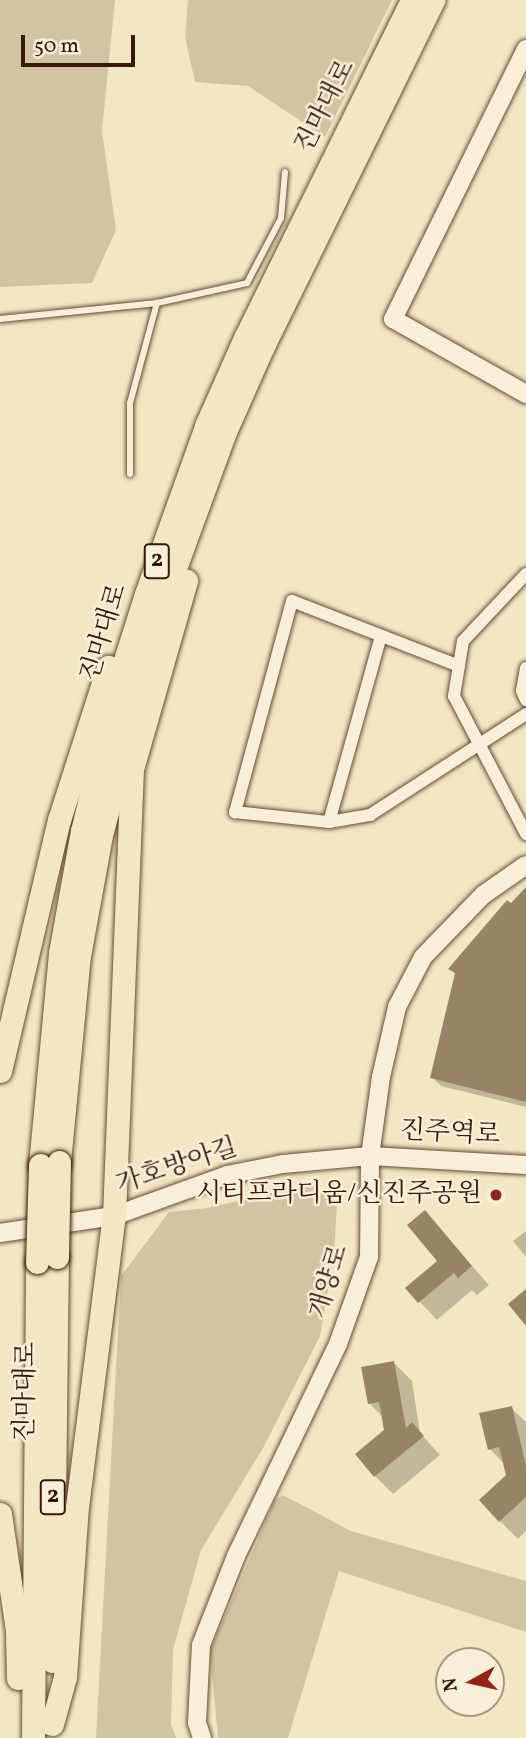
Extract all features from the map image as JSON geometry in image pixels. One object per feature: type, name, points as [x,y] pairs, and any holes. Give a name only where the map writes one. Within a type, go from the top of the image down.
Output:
[{"type":"highway","name":"진마대로","points":[[46,1733],[49,1164],[60,953],[82,831],[146,594],[197,452],[245,338],[412,0]]},
{"type":"highway","name":"진마대로","points":[[49,1164],[79,956],[101,835],[138,684],[190,523],[263,346],[433,0]]},
{"type":"highway","points":[[46,1733],[65,1677],[77,1507],[114,1216],[132,769],[193,555],[190,523]]},
{"type":"highway","points":[[0,1071],[59,820],[120,631],[146,594]]},
{"type":"highway","points":[[0,1514],[17,1631],[19,1738]]},
{"type":"street","points":[[526,49],[393,319],[526,394]]},
{"type":"street","points":[[526,574],[463,640],[454,696],[526,834]]},
{"type":"street","points":[[459,666],[292,601],[235,812],[329,822],[370,815],[480,747],[526,714]]},
{"type":"street","points":[[329,822],[381,636]]},
{"type":"street","points":[[526,668],[522,691],[526,700]]},
{"type":"street","name":"개양로","points":[[202,1738],[197,1723],[201,1645],[236,1556],[338,1343],[369,1257],[370,1156],[381,1077],[397,1007],[418,967],[483,895],[526,865]]},
{"type":"street","name":"가호방아길","points":[[0,1233],[114,1216],[254,1168],[370,1156]]},
{"type":"street","name":"진주역로","points":[[370,1156],[526,1165]]},
{"type":"lane","points":[[0,319],[157,303],[247,283],[281,218],[285,172]]},
{"type":"lane","points":[[130,474],[130,403],[157,303]]},
{"type":"shaded area","points":[[0,0],[115,0],[102,131],[116,230],[92,283],[0,287]]},
{"type":"shaded area","points":[[188,0],[392,0],[325,137],[248,86],[195,82],[185,37]]},
{"type":"shaded area","points":[[313,1183],[337,1205],[334,1255],[320,1336],[262,1450],[201,1550],[173,1650],[171,1724],[176,1738],[96,1738],[121,1276],[169,1212],[208,1208]]},
{"type":"shaded area","points":[[283,1495],[351,1531],[526,1581],[526,1632],[339,1571],[288,1738],[218,1738],[210,1651],[275,1500]]},
{"type":"building","points":[[526,887],[526,1102],[430,1078],[455,973],[448,969],[507,900],[511,903]]},
{"type":"building","points":[[425,1210],[472,1266],[458,1278],[454,1273],[418,1303],[405,1288],[437,1261],[407,1225]]},
{"type":"building","points":[[526,1289],[526,1326],[508,1304]]},
{"type":"building","points":[[394,1361],[406,1428],[412,1422],[424,1436],[374,1477],[355,1454],[384,1430],[379,1402],[368,1404],[361,1367]]},
{"type":"building","points":[[512,1406],[526,1466],[526,1497],[499,1522],[479,1500],[506,1475],[499,1447],[488,1450],[479,1413]]},
{"type":"place","name":"시티프라디움/신진주공원","points":[[496,1195]]}]
